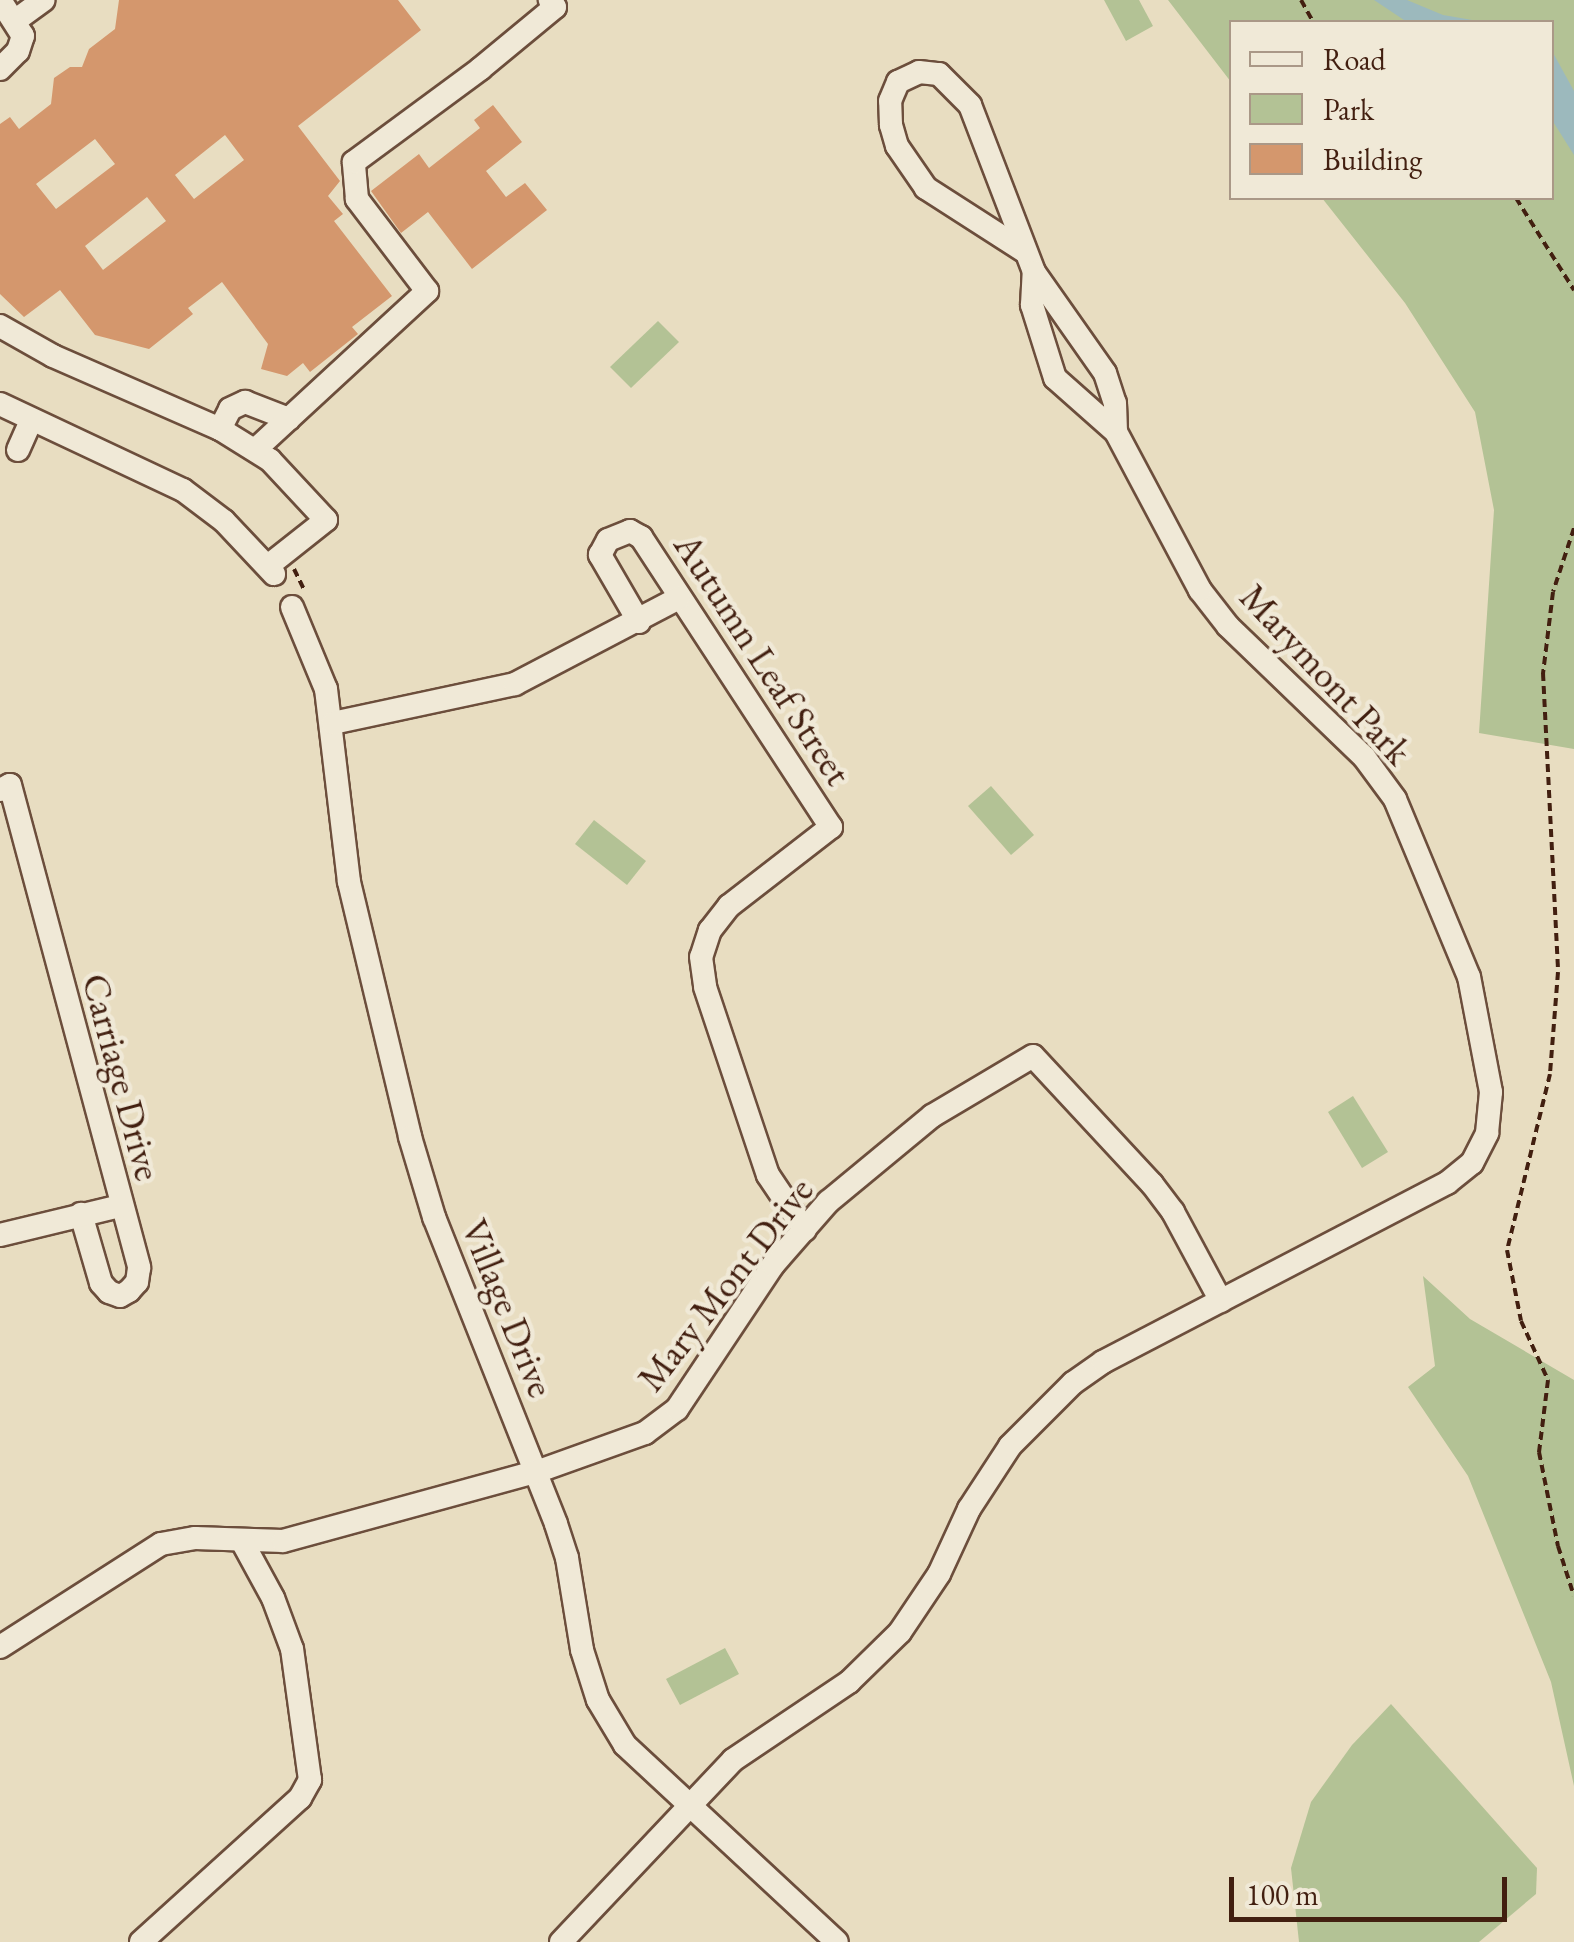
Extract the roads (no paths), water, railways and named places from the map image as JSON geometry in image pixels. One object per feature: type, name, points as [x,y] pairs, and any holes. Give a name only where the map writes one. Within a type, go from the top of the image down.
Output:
[{"type":"street","points":[[0,0],[16,20],[22,36],[18,51],[0,69]]},
{"type":"street","points":[[16,20],[44,0]]},
{"type":"street","points":[[256,449],[428,291],[357,199],[354,162],[480,69],[555,6],[550,0]]},
{"type":"street","name":"Marymont Park","points":[[1029,262],[926,188],[898,146],[891,125],[890,101],[898,82],[919,72],[939,74],[970,104],[1029,262],[1106,374],[1115,404],[1116,432]]},
{"type":"street","name":"Marymont Park","points":[[561,1942],[733,1760],[849,1682],[900,1632],[939,1574],[969,1510],[1010,1446],[1034,1418],[1103,1362],[1447,1182],[1480,1152],[1487,1133],[1491,1092],[1469,977],[1406,821],[1380,775],[1228,626],[1200,590],[1116,432],[1055,378],[1032,305],[1029,262]]},
{"type":"street","points":[[0,326],[53,356],[220,429],[256,449],[326,520],[271,570],[224,521],[182,490],[31,422],[0,404]]},
{"type":"street","points":[[220,429],[230,409],[245,402],[289,419]]},
{"type":"street","points":[[18,450],[31,422]]},
{"type":"street","name":"Autumn Leaf Street","points":[[640,622],[600,555],[608,540],[630,531],[642,536],[831,826],[729,906],[710,930],[702,957],[706,987],[768,1175],[805,1230]]},
{"type":"street","points":[[333,723],[515,684],[640,622],[679,598]]},
{"type":"street","name":"Village Drive","points":[[292,607],[315,655],[333,723],[349,882],[410,1137],[434,1217],[536,1472],[566,1558],[582,1650],[598,1700],[626,1745],[836,1942]]},
{"type":"street","name":"Carriage Drive","points":[[0,790],[10,785],[139,1268],[138,1282],[120,1296],[109,1292],[102,1282],[81,1214]]},
{"type":"street","name":"Mary Mont Drive","points":[[0,1647],[161,1544],[196,1538],[243,1543],[283,1541],[536,1472],[645,1433],[677,1409],[774,1265],[873,1161],[932,1116],[1032,1056],[1152,1184],[1221,1300]]},
{"type":"street","points":[[0,1236],[120,1206]]},
{"type":"street","points":[[141,1942],[300,1798],[310,1780],[292,1649],[273,1598],[243,1543]]},
{"type":"water","points":[[1374,0],[1407,0],[1443,15],[1472,20],[1404,20]]},
{"type":"water","points":[[1554,55],[1574,91],[1574,155],[1554,123]]}]
